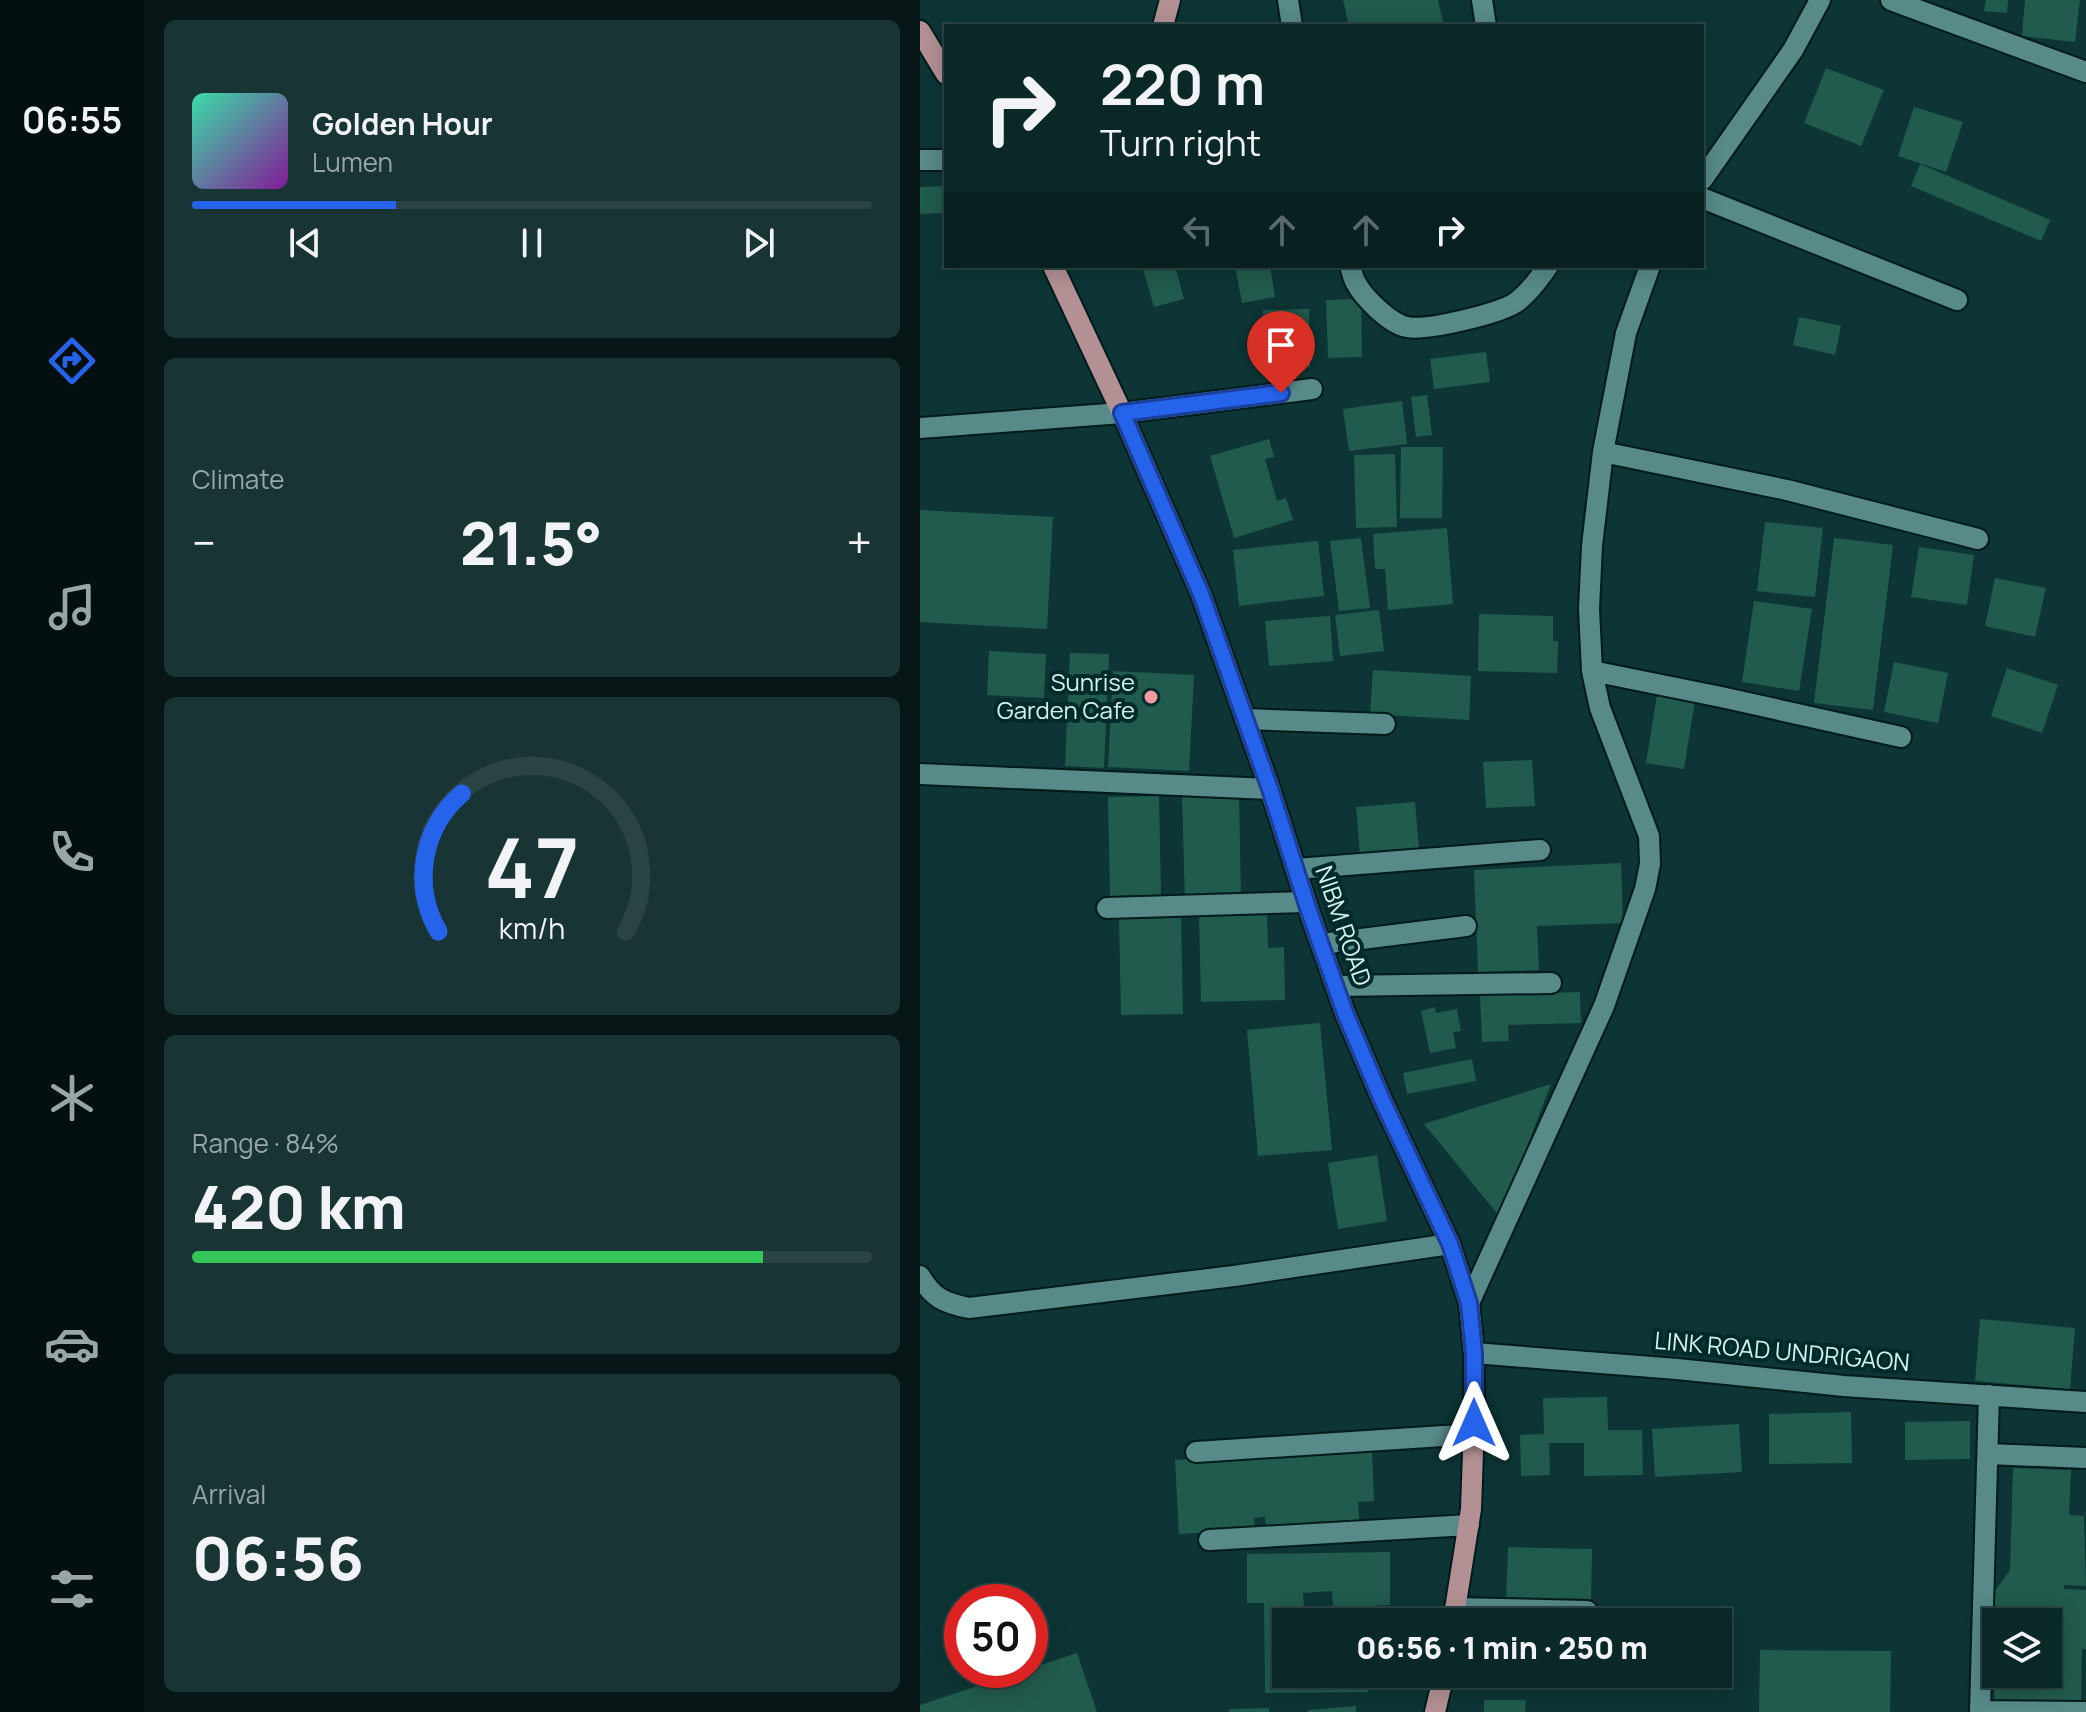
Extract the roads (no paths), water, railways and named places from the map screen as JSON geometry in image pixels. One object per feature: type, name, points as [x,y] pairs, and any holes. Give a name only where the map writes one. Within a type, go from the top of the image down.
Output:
[{"type":"main road","points":[[1164,24],[1170,0]]},
{"type":"main road","points":[[920,31],[944,71]]},
{"type":"main road","name":"NIBM ROAD","points":[[1054,268],[1122,413],[1201,594],[1336,986],[1382,1100],[1450,1244],[1469,1303],[1474,1353],[1471,1509],[1455,1608]]},
{"type":"main road","points":[[1435,1712],[1441,1688]]},
{"type":"street","points":[[1288,0],[1292,24]]},
{"type":"street","points":[[1482,0],[1486,24]]},
{"type":"street","points":[[1704,177],[1793,50],[1820,0]]},
{"type":"street","points":[[1891,0],[2086,72]]},
{"type":"street","points":[[920,160],[944,160]]},
{"type":"street","points":[[1704,199],[1957,300]]},
{"type":"street","points":[[1351,268],[1357,285],[1380,312],[1405,327],[1430,327],[1472,318],[1514,303],[1536,283],[1547,268]]},
{"type":"street","points":[[1469,1303],[1604,1006],[1645,889],[1650,864],[1649,836],[1600,708],[1592,671],[1589,609],[1592,546],[1603,452],[1626,333],[1649,268]]},
{"type":"street","points":[[920,428],[1122,413],[1312,389]]},
{"type":"street","points":[[1603,452],[1787,490],[1978,539]]},
{"type":"street","points":[[1592,671],[1901,737]]},
{"type":"street","points":[[1245,719],[1385,724]]},
{"type":"street","points":[[920,774],[1270,789]]},
{"type":"street","points":[[1296,869],[1540,850]]},
{"type":"street","points":[[1107,908],[1306,902]]},
{"type":"street","points":[[1321,944],[1466,926]]},
{"type":"street","points":[[1336,986],[1551,983]]},
{"type":"street","points":[[920,1276],[928,1290],[945,1303],[969,1308],[1234,1276],[1450,1244]]},
{"type":"street","name":"LINK ROAD UNDRIGAON","points":[[1474,1353],[1662,1367],[1844,1386],[2086,1402]]},
{"type":"street","points":[[1989,1395],[1980,1711],[2086,1712]]},
{"type":"street","points":[[1196,1452],[1474,1434]]},
{"type":"street","points":[[1988,1454],[2086,1458]]},
{"type":"street","points":[[1209,1540],[1469,1525]]},
{"type":"place","name":"Sunrise Garden Cafe","points":[[1151,697]]}]
